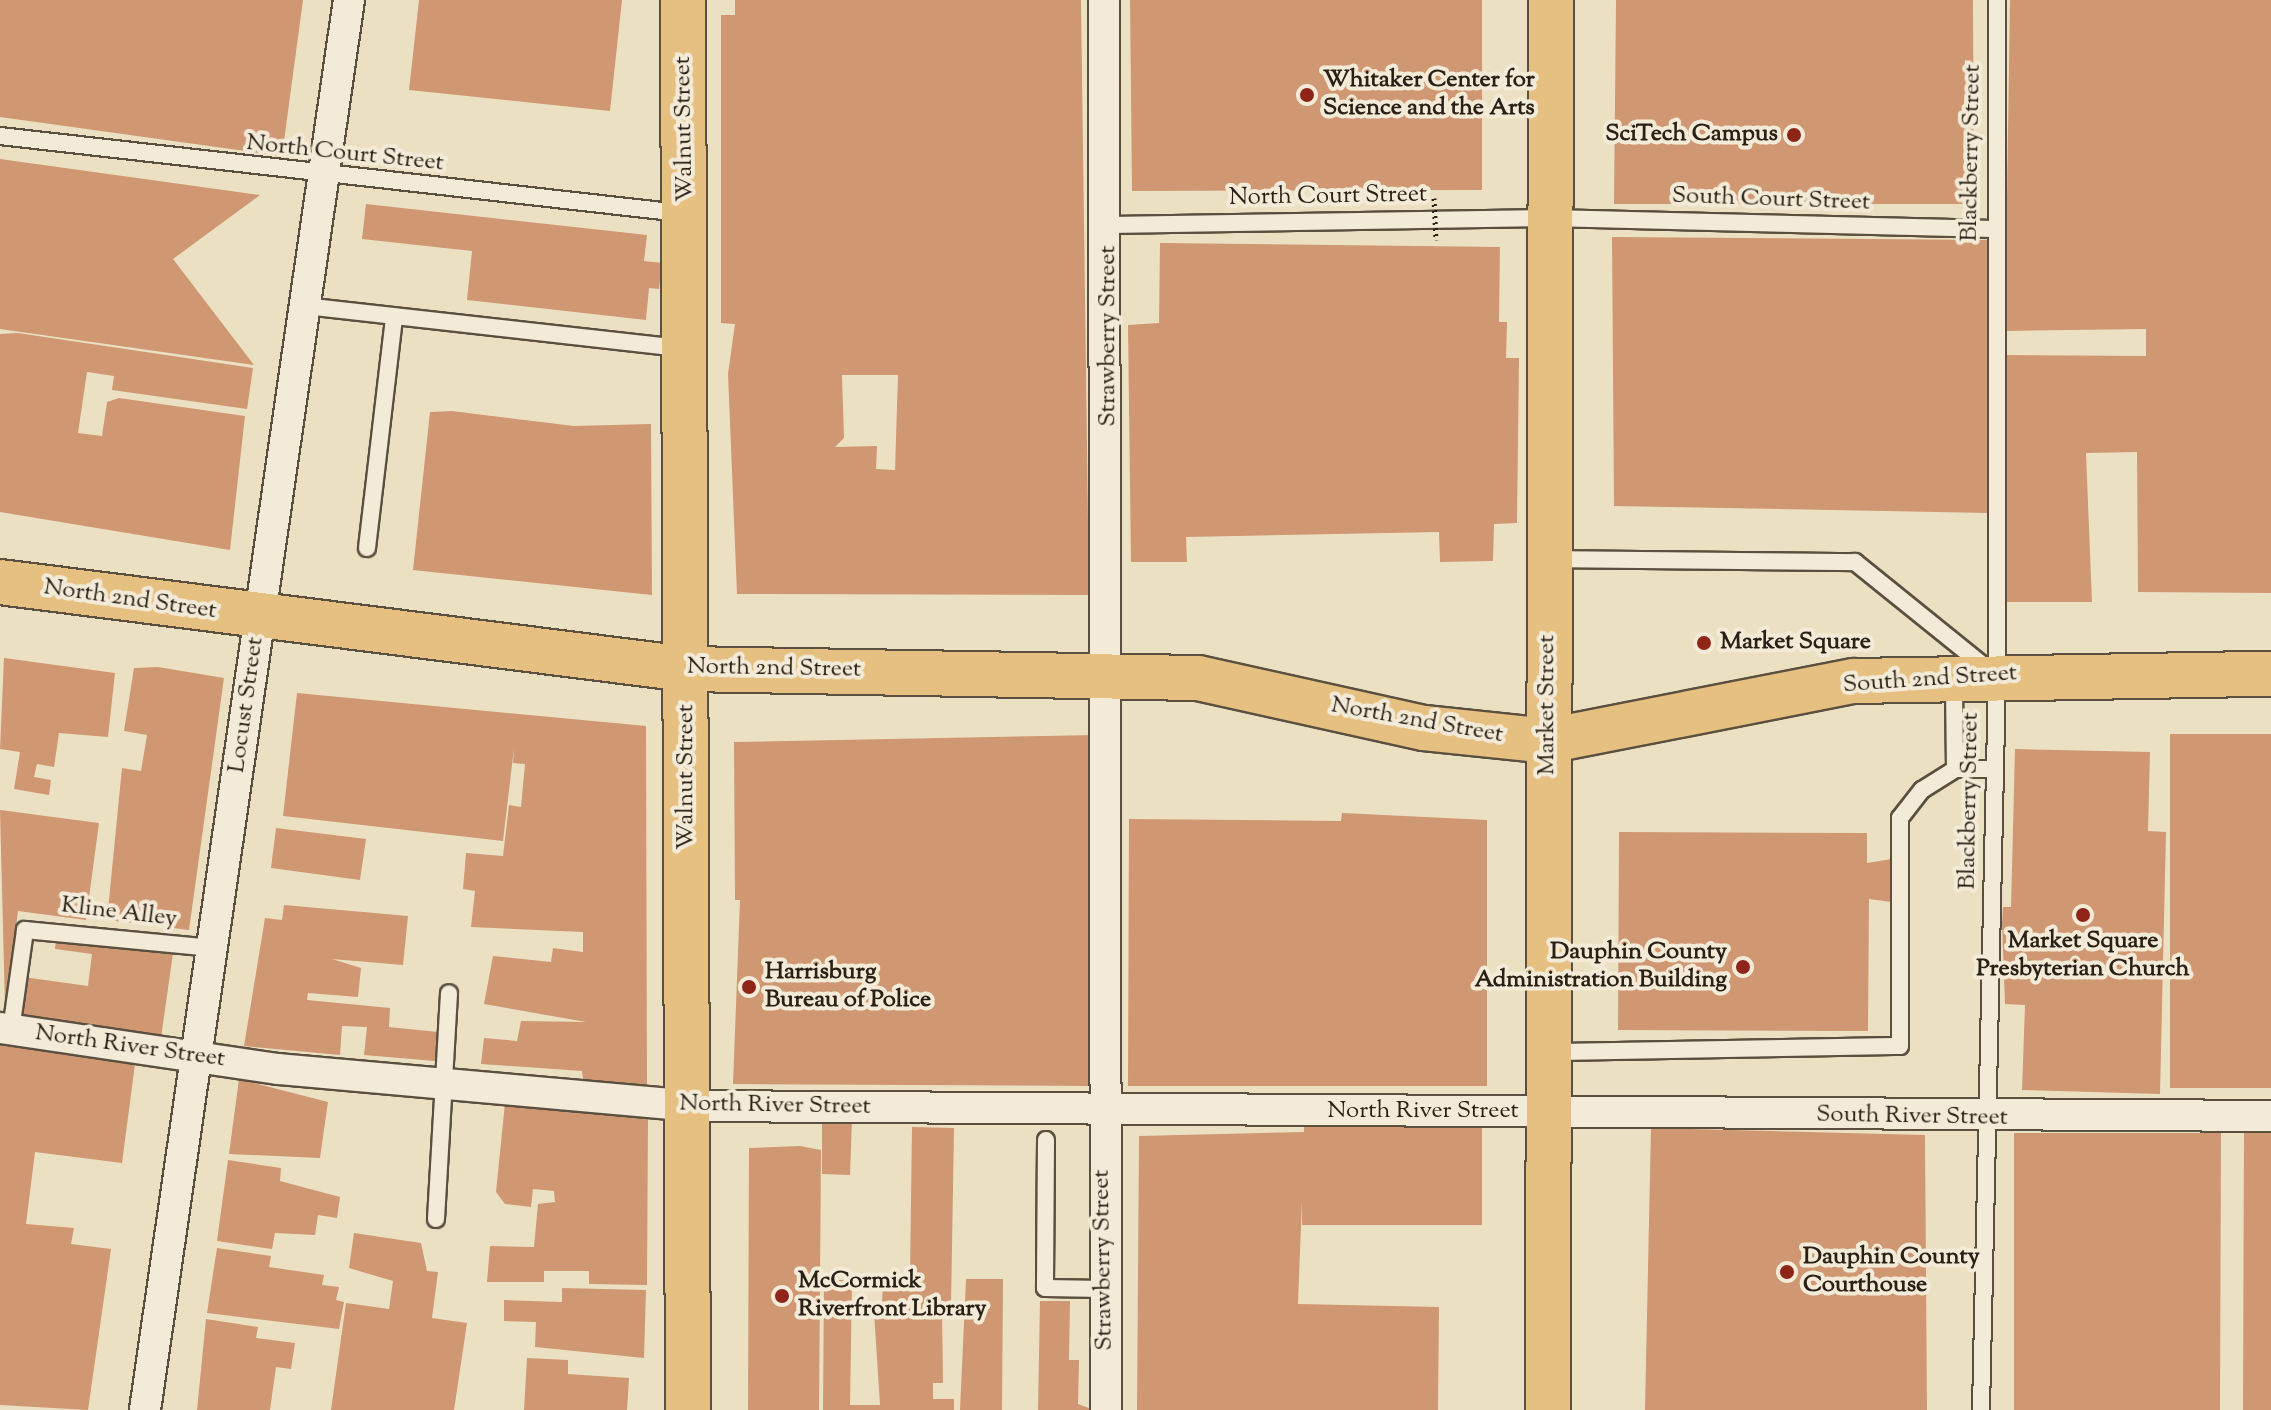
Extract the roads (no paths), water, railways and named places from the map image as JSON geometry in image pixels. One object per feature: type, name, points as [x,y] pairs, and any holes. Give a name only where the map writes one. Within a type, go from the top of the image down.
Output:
[{"type":"main road","name":"Walnut Street","points":[[683,0],[688,1410]]},
{"type":"main road","name":"Market Street","points":[[1548,1410],[1554,1113],[1547,741],[1547,218],[1551,0]]},
{"type":"main road","name":"North 2nd Street","points":[[0,582],[686,669],[1108,672],[1198,678],[1424,728],[1547,741]]},
{"type":"main road","name":"South 2nd Street","points":[[1547,741],[1854,681],[1997,674],[2271,674]]},
{"type":"street","name":"Locust Street","points":[[145,1410],[349,0]]},
{"type":"street","name":"Strawberry Street","points":[[1104,0],[1109,225],[1103,1109],[1106,1410]]},
{"type":"street","name":"North River Street","points":[[6,1029],[196,1056],[444,1085],[689,1106],[1554,1113]]},
{"type":"street","name":"South River Street","points":[[1554,1113],[1988,1119],[2271,1116]]},
{"type":"lane","name":"Blackberry Street","points":[[1981,1410],[1997,674],[1994,229],[1997,0]]},
{"type":"lane","name":"North Court Street","points":[[0,136],[324,178],[686,213]]},
{"type":"lane","name":"North Court Street","points":[[1109,225],[1547,218]]},
{"type":"lane","name":"South Court Street","points":[[1547,218],[1994,229]]},
{"type":"lane","points":[[305,306],[686,348]]},
{"type":"lane","points":[[367,548],[394,317]]},
{"type":"lane","points":[[1549,559],[1855,562],[1922,623],[1997,674]]},
{"type":"lane","points":[[1954,676],[1955,769]]},
{"type":"lane","points":[[1553,1052],[1900,1046],[1900,818],[1922,790],[1955,769],[1995,769]]},
{"type":"lane","name":"Kline Alley","points":[[6,1029],[25,930],[212,948]]},
{"type":"lane","points":[[436,1219],[449,993]]},
{"type":"lane","points":[[1046,1140],[1045,1288],[1105,1289]]},
{"type":"place","name":"Whitaker Center for Science and the Arts","points":[[1307,95]]},
{"type":"place","name":"SciTech Campus","points":[[1794,135]]},
{"type":"place","name":"Market Square","points":[[1704,643]]},
{"type":"place","name":"Market Square Presbyterian Church","points":[[2083,915]]},
{"type":"place","name":"Dauphin County Administration Building","points":[[1743,967]]},
{"type":"place","name":"Harrisburg Bureau of Police","points":[[749,987]]},
{"type":"place","name":"Dauphin County Courthouse","points":[[1787,1272]]},
{"type":"place","name":"McCormick Riverfront Library","points":[[782,1296]]}]
